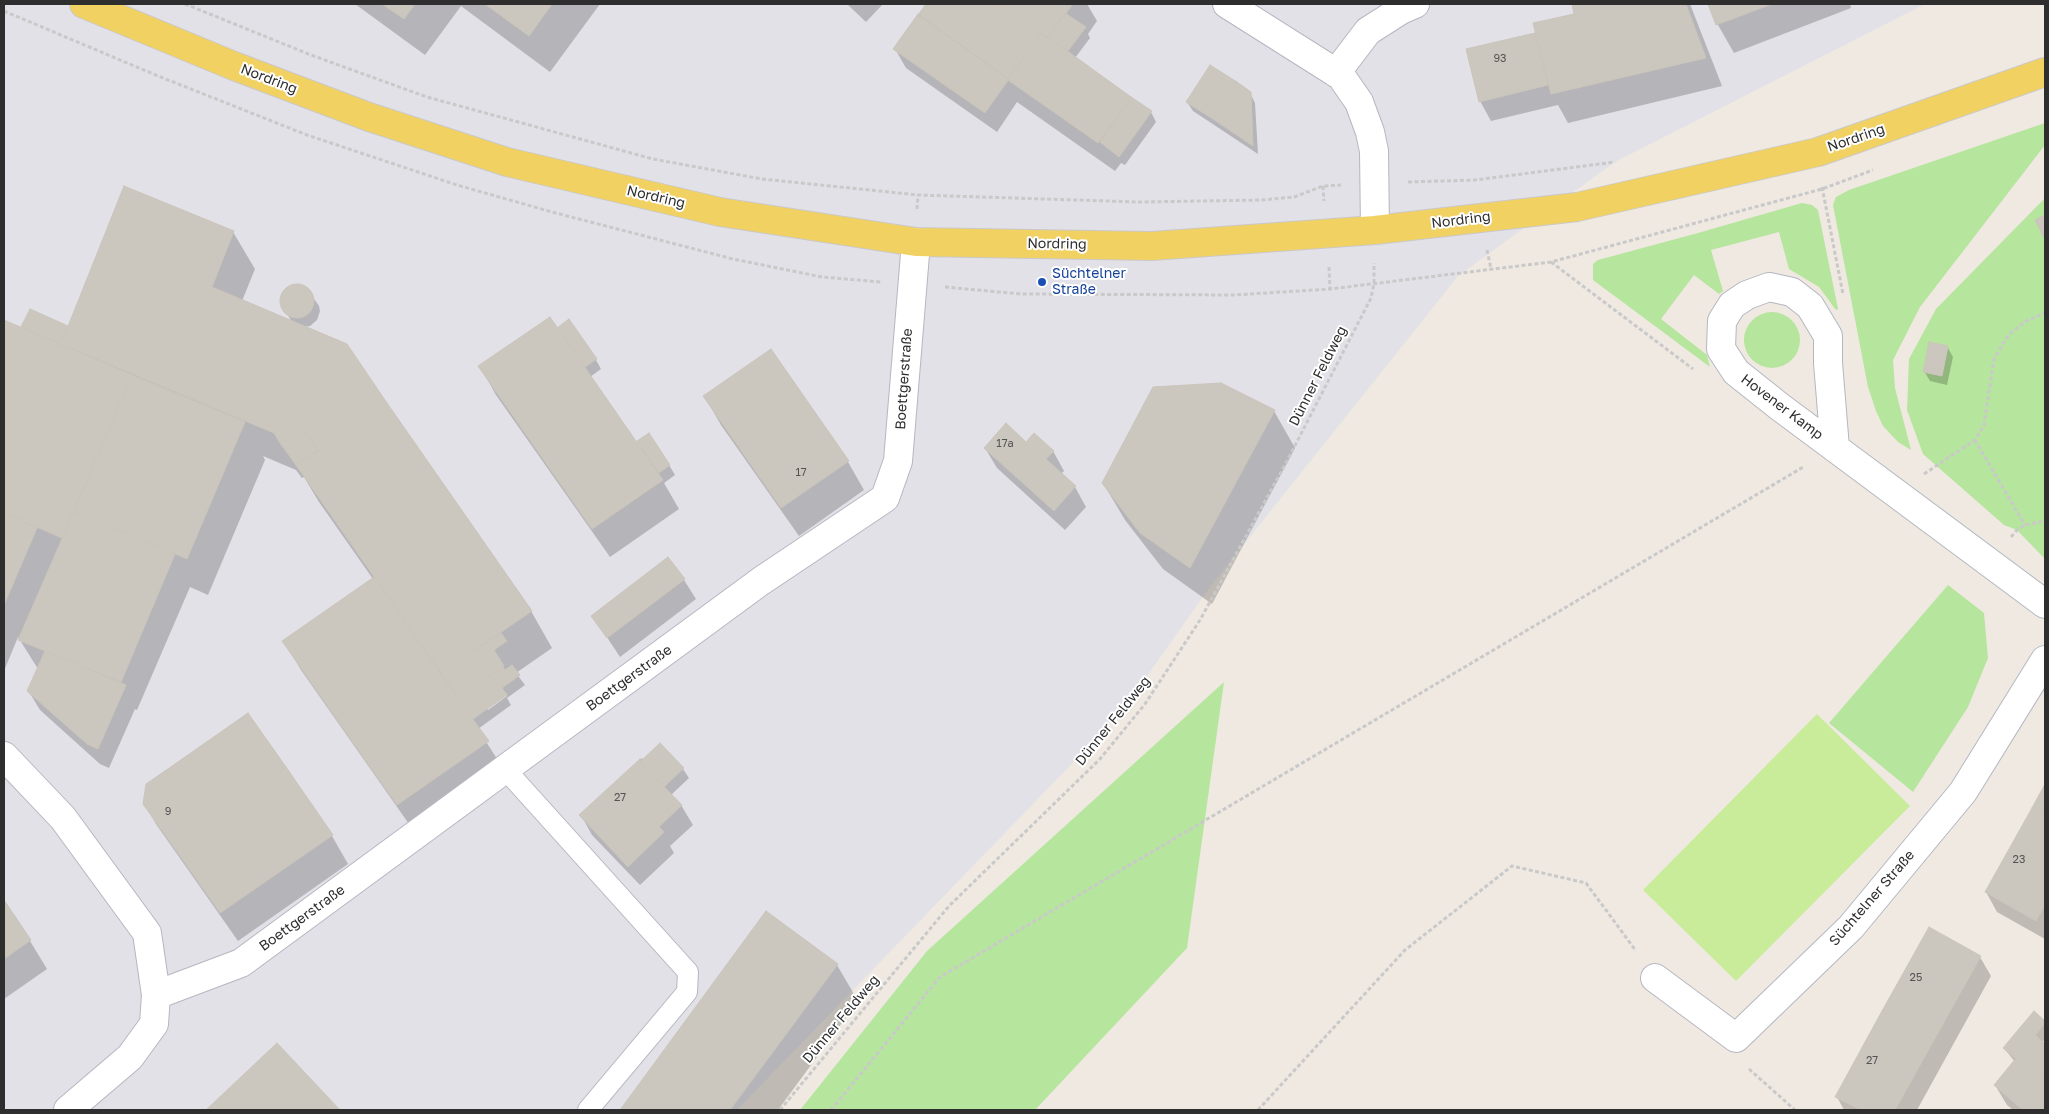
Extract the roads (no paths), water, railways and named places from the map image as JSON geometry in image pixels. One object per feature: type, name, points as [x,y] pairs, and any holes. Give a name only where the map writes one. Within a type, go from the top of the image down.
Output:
[{"type":"main road","name":"Nordring","points":[[84,4],[234,66],[369,117],[507,162],[720,212],[916,242],[1152,246],[1375,230],[1577,207],[1818,152],[2045,72]]},
{"type":"street","points":[[1227,4],[1341,76],[1359,102],[1370,132],[1375,184],[1375,230]]},
{"type":"street","points":[[1336,73],[1368,31],[1400,10],[1415,4]]},
{"type":"street","name":"Boettgerstraße","points":[[156,995],[241,963],[761,581],[885,498],[898,461],[916,242]]},
{"type":"street","name":"Hovener Kamp","points":[[1835,448],[1828,371],[1828,336],[1810,306],[1792,292],[1769,287],[1747,295],[1732,305],[1722,321],[1721,349],[1736,372],[1835,448],[2045,604]]},
{"type":"street","name":"Süchtelner Straße","points":[[1655,978],[1736,1038],[1851,927],[1956,799],[2045,660]]},
{"type":"street","points":[[4,756],[63,818],[147,933],[156,995],[154,1024],[130,1057],[68,1110]]},
{"type":"lane","points":[[505,769],[688,972],[687,992],[588,1110]]},
{"type":"place","name":"Süchtelner Straße","points":[[1042,282]]}]
